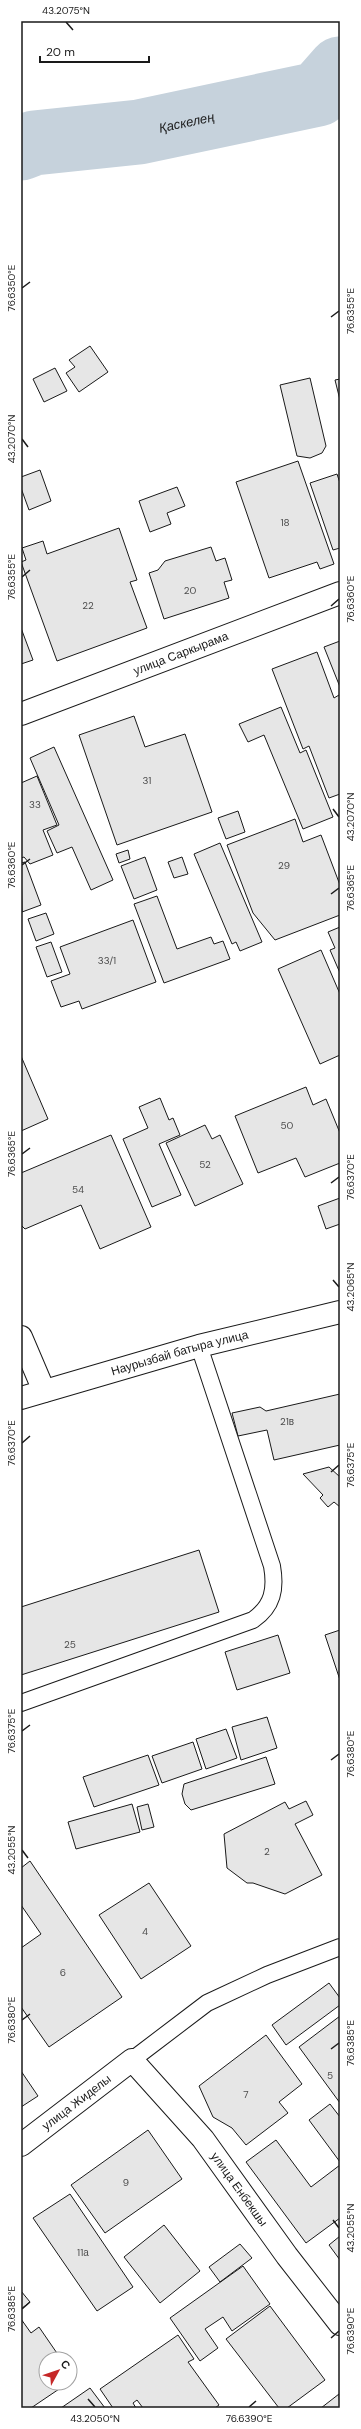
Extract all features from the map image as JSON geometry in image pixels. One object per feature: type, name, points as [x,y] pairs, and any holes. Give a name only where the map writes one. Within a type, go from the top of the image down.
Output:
[{"type":"street","name":"улица Саркырама","points":[[21,714],[340,593]]},
{"type":"street","name":"Наурызбай батыра улица","points":[[21,1398],[199,1346],[340,1312]]},
{"type":"street","points":[[21,1337],[44,1391]]},
{"type":"street","name":"улица Жиделы","points":[[21,2145],[132,2060]]},
{"type":"street","name":"улица Енбекшы","points":[[132,2060],[203,2139],[287,2256],[340,2324]]},
{"type":"lane","points":[[21,1703],[253,1620],[263,1613],[272,1598],[275,1583],[272,1566],[199,1346]]},
{"type":"lane","points":[[132,2060],[207,2004],[267,1975],[340,1947]]},
{"type":"building","points":[[90,346],[108,372],[79,392],[66,373],[75,367],[69,360]]},
{"type":"building","points":[[55,368],[67,391],[44,402],[33,379]]},
{"type":"building","points":[[310,378],[326,446],[322,453],[310,458],[297,456],[280,385]]},
{"type":"building","points":[[340,379],[340,400],[335,380]]},
{"type":"building","points":[[298,461],[334,564],[320,569],[317,562],[269,578],[236,482]]},
{"type":"building","points":[[40,470],[51,501],[29,510],[21,488],[21,477]]},
{"type":"building","points":[[337,474],[340,483],[340,548],[333,550],[310,483]]},
{"type":"building","points":[[177,487],[185,506],[167,513],[171,524],[150,532],[139,501]]},
{"type":"building","points":[[119,528],[137,580],[130,582],[147,628],[57,661],[21,562],[26,560],[22,548],[43,541],[47,554]]},
{"type":"building","points":[[211,547],[216,561],[225,558],[232,580],[224,582],[229,598],[164,619],[149,573],[158,570],[165,561]]},
{"type":"building","points":[[21,628],[33,660],[21,664]]},
{"type":"building","points":[[340,641],[340,687],[324,647]]},
{"type":"building","points":[[317,652],[334,698],[339,695],[340,699],[340,794],[329,798],[309,746],[303,749],[272,669]]},
{"type":"building","points":[[281,707],[300,753],[306,750],[333,817],[303,829],[264,735],[248,742],[239,724]]},
{"type":"building","points":[[134,716],[145,747],[185,734],[212,812],[117,845],[79,735]]},
{"type":"building","points":[[54,747],[113,880],[91,890],[72,847],[57,853],[47,831],[59,825],[30,758]]},
{"type":"building","points":[[37,776],[57,825],[43,830],[53,855],[30,864],[24,857],[21,858],[21,783]]},
{"type":"building","points":[[238,811],[245,832],[226,839],[218,818]]},
{"type":"building","points":[[295,819],[303,842],[321,835],[340,885],[340,915],[275,940],[253,913],[227,845]]},
{"type":"building","points":[[220,843],[262,942],[240,951],[236,942],[232,944],[194,854]]},
{"type":"building","points":[[128,850],[130,859],[119,863],[116,854]]},
{"type":"building","points":[[145,857],[157,890],[134,899],[121,866]]},
{"type":"building","points":[[182,857],[188,874],[174,878],[168,862]]},
{"type":"building","points":[[25,862],[41,905],[22,912],[21,863]]},
{"type":"building","points":[[157,896],[177,949],[211,937],[214,944],[223,941],[230,959],[164,983],[134,904]]},
{"type":"building","points":[[46,913],[54,934],[36,941],[28,919]]},
{"type":"building","points":[[133,920],[156,982],[82,1009],[79,1001],[61,1007],[51,981],[70,974],[60,947]]},
{"type":"building","points":[[340,927],[340,973],[330,950],[335,948],[328,932]]},
{"type":"building","points":[[51,942],[62,972],[47,977],[36,947]]},
{"type":"building","points":[[321,950],[340,994],[340,1055],[320,1064],[278,969]]},
{"type":"building","points":[[21,1056],[48,1119],[21,1131]]},
{"type":"building","points":[[306,1087],[313,1105],[326,1099],[340,1133],[340,1163],[305,1177],[296,1158],[258,1173],[235,1116]]},
{"type":"building","points":[[160,1098],[169,1120],[173,1118],[180,1135],[159,1144],[181,1195],[152,1207],[123,1139],[148,1128],[139,1107]]},
{"type":"building","points":[[205,1125],[212,1139],[220,1135],[243,1184],[195,1206],[166,1143]]},
{"type":"building","points":[[111,1135],[151,1227],[100,1249],[81,1205],[25,1229],[21,1225],[21,1173]]},
{"type":"building","points":[[340,1198],[340,1224],[326,1229],[318,1206]]},
{"type":"building","points":[[340,1394],[340,1445],[274,1460],[267,1430],[238,1436],[232,1413],[260,1407],[266,1411]]},
{"type":"building","points":[[329,1467],[340,1477],[340,1507],[334,1502],[328,1507],[320,1498],[323,1495],[303,1474]]},
{"type":"building","points":[[199,1550],[219,1612],[21,1675],[21,1607]]},
{"type":"building","points":[[340,1630],[340,1680],[325,1635]]},
{"type":"building","points":[[278,1635],[290,1673],[237,1690],[225,1652]]},
{"type":"building","points":[[267,1717],[277,1748],[241,1760],[232,1727]]},
{"type":"building","points":[[226,1729],[237,1758],[206,1769],[196,1739]]},
{"type":"building","points":[[193,1742],[202,1769],[162,1783],[152,1756]]},
{"type":"building","points":[[148,1755],[159,1785],[94,1807],[83,1777]]},
{"type":"building","points":[[266,1757],[275,1784],[191,1810],[185,1804],[182,1794],[184,1784]]},
{"type":"building","points":[[306,1801],[313,1815],[295,1824],[322,1875],[285,1894],[253,1883],[247,1883],[227,1868],[224,1834],[285,1802],[289,1809]]},
{"type":"building","points":[[132,1804],[140,1832],[76,1849],[68,1822]]},
{"type":"building","points":[[148,1804],[154,1827],[142,1830],[137,1807]]},
{"type":"building","points":[[30,1861],[122,1997],[49,2047],[21,2007],[21,1948],[41,1934],[21,1905],[21,1868]]},
{"type":"building","points":[[149,1883],[191,1946],[141,1979],[99,1915]]},
{"type":"building","points":[[329,1983],[340,1998],[340,2005],[286,2045],[272,2025]]},
{"type":"building","points":[[340,2016],[340,2103],[299,2047]]},
{"type":"building","points":[[266,2035],[302,2084],[279,2102],[288,2113],[246,2145],[232,2128],[213,2117],[199,2086]]},
{"type":"building","points":[[21,2071],[38,2096],[21,2107]]},
{"type":"building","points":[[330,2104],[340,2117],[340,2162],[309,2120]]},
{"type":"building","points":[[148,2130],[182,2179],[105,2233],[71,2185]]},
{"type":"building","points":[[276,2140],[311,2187],[340,2165],[340,2218],[306,2243],[246,2162]]},
{"type":"building","points":[[70,2194],[133,2287],[97,2311],[33,2218]]},
{"type":"building","points":[[164,2225],[200,2271],[160,2303],[124,2257]]},
{"type":"building","points":[[340,2236],[340,2260],[329,2245]]},
{"type":"building","points":[[240,2244],[252,2258],[220,2282],[209,2267]]},
{"type":"building","points":[[243,2266],[270,2304],[232,2331],[223,2317],[205,2329],[218,2348],[200,2361],[170,2318]]},
{"type":"building","points":[[21,2291],[30,2302],[21,2309]]},
{"type":"building","points":[[270,2306],[325,2380],[287,2408],[279,2408],[226,2339]]},
{"type":"building","points":[[21,2319],[31,2333],[39,2327],[56,2351],[38,2351],[38,2391],[56,2391],[31,2408],[21,2408]]},
{"type":"building","points":[[178,2335],[194,2359],[188,2362],[219,2405],[215,2408],[143,2408],[137,2400],[133,2403],[136,2408],[113,2408],[100,2389]]},
{"type":"building","points":[[90,2388],[105,2408],[61,2408]]},
{"type":"building","points":[[339,2394],[340,2408],[321,2408]]},
{"type":"waterway","name":"Қаскелең","points":[[21,148],[34,143],[139,132],[318,94],[340,69]]}]
